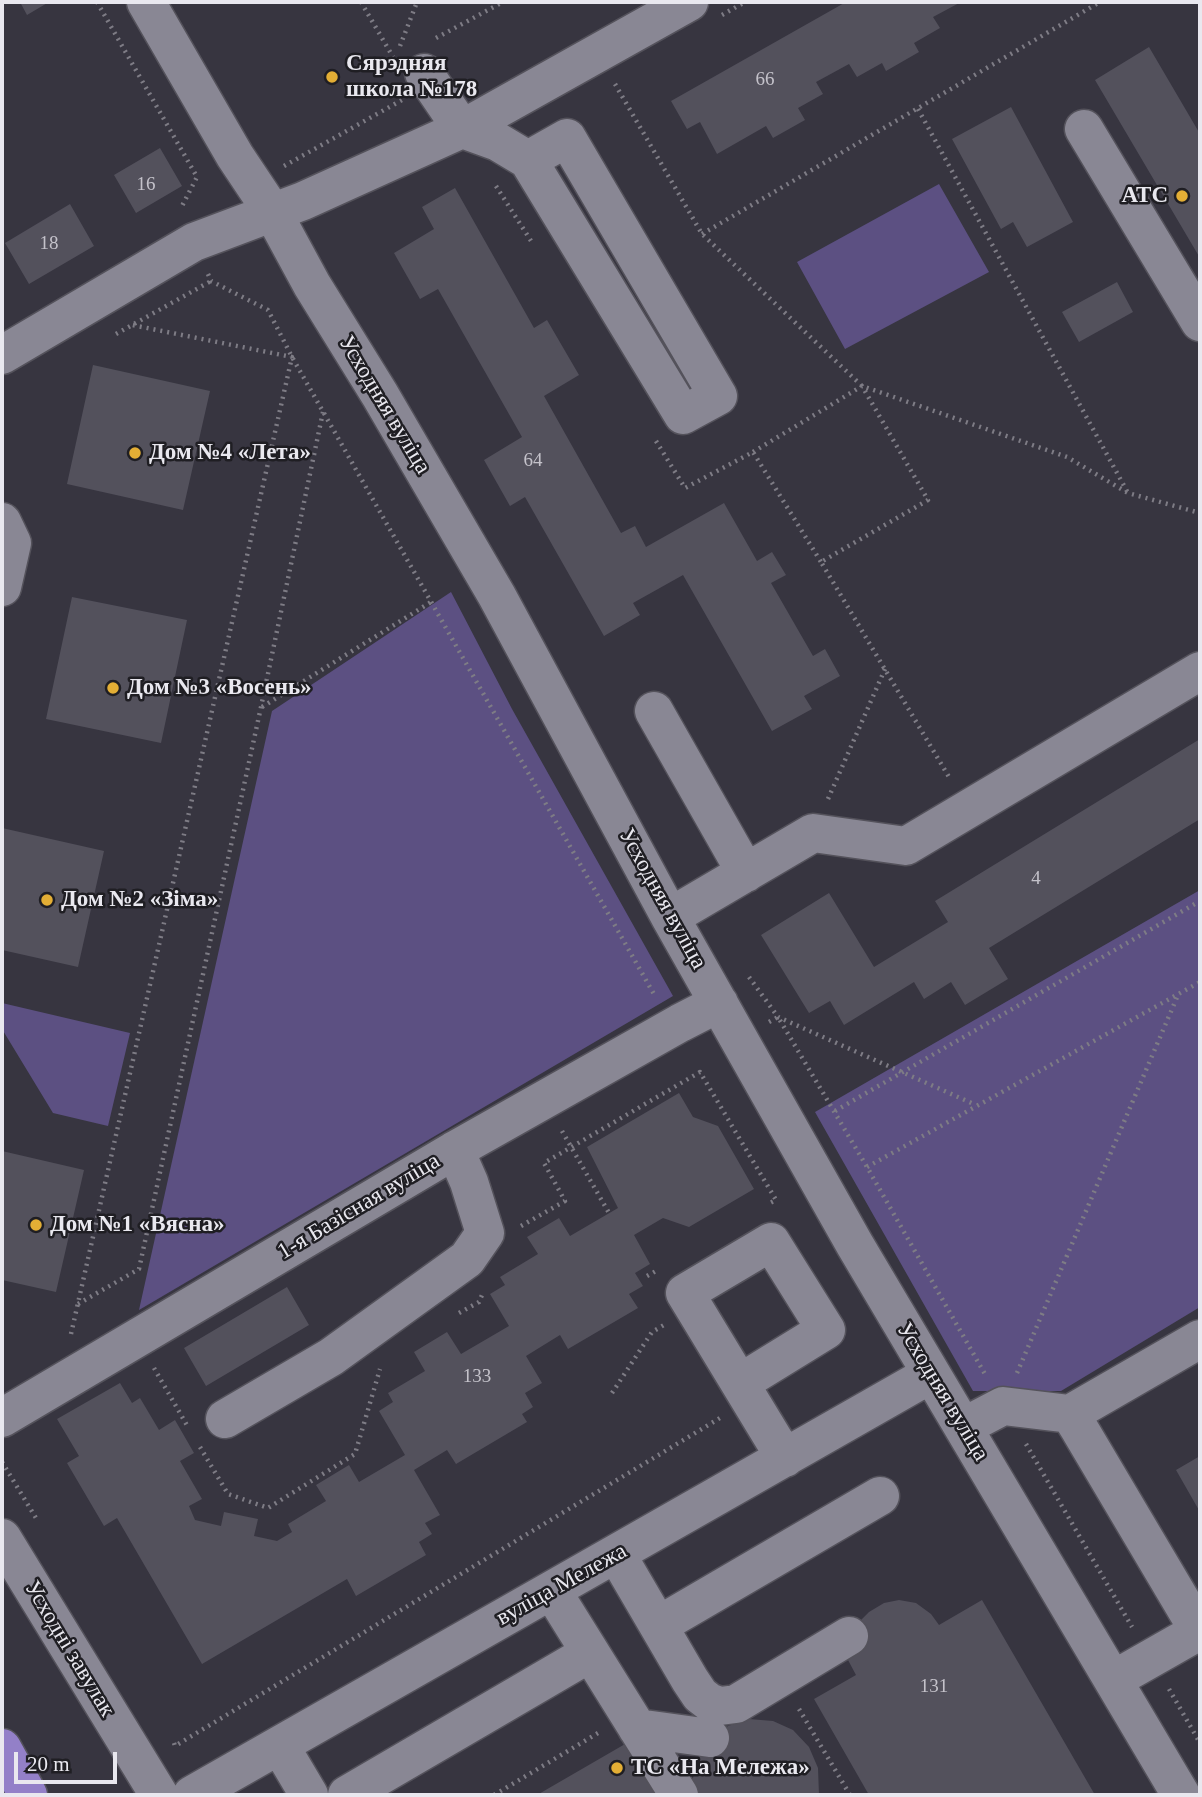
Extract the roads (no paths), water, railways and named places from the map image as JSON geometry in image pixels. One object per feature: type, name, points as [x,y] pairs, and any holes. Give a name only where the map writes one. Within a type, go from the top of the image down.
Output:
[{"type":"main road","points":[[2,1748],[28,1795]]},
{"type":"street","name":"Усходняя вуліца","points":[[146,2],[497,596],[719,1003],[931,1374],[1181,1795]]},
{"type":"street","points":[[2,355],[194,242],[273,213],[462,129],[689,2]]},
{"type":"street","points":[[420,71],[462,129],[498,142],[528,160],[683,415]]},
{"type":"street","points":[[1084,129],[1200,322]]},
{"type":"street","points":[[2,522],[12,543],[2,587]]},
{"type":"street","points":[[670,917],[813,833],[905,845],[1200,671]]},
{"type":"street","points":[[654,711],[746,873]]},
{"type":"street","name":"1-я Базісная вуліца","points":[[2,1418],[455,1150],[719,1003]]},
{"type":"street","points":[[225,1419],[331,1357],[467,1259],[485,1233],[469,1182],[455,1150]]},
{"type":"street","points":[[962,1427],[1003,1406],[1070,1414],[1200,1339]]},
{"type":"street","name":"вуліца Мележа","points":[[192,1795],[931,1374]]},
{"type":"street","points":[[745,1392],[785,1458]]},
{"type":"street","points":[[1070,1414],[1199,1631],[1114,1680]]},
{"type":"street","points":[[659,1625],[880,1496]]},
{"type":"street","name":"Усходні завулак","points":[[2,1538],[159,1795]]},
{"type":"street","points":[[617,1555],[700,1695],[720,1706],[736,1704],[849,1636]]},
{"type":"street","points":[[552,1591],[679,1795]]},
{"type":"street","points":[[348,1795],[590,1653]]},
{"type":"street","points":[[633,1722],[710,1738]]},
{"type":"street","points":[[280,1746],[309,1795]]},
{"type":"place","name":"Сярэдняя школа №178","points":[[332,77]]},
{"type":"place","name":"АТС","points":[[1182,196]]},
{"type":"place","name":"Дом №4 «Лета»","points":[[135,453]]},
{"type":"place","name":"Дом №3 «Восень»","points":[[113,688]]},
{"type":"place","name":"Дом №2 «Зіма»","points":[[47,900]]},
{"type":"place","name":"Дом №1 «Вясна»","points":[[36,1225]]},
{"type":"place","name":"ТС «На Мележа»","points":[[617,1768]]}]
